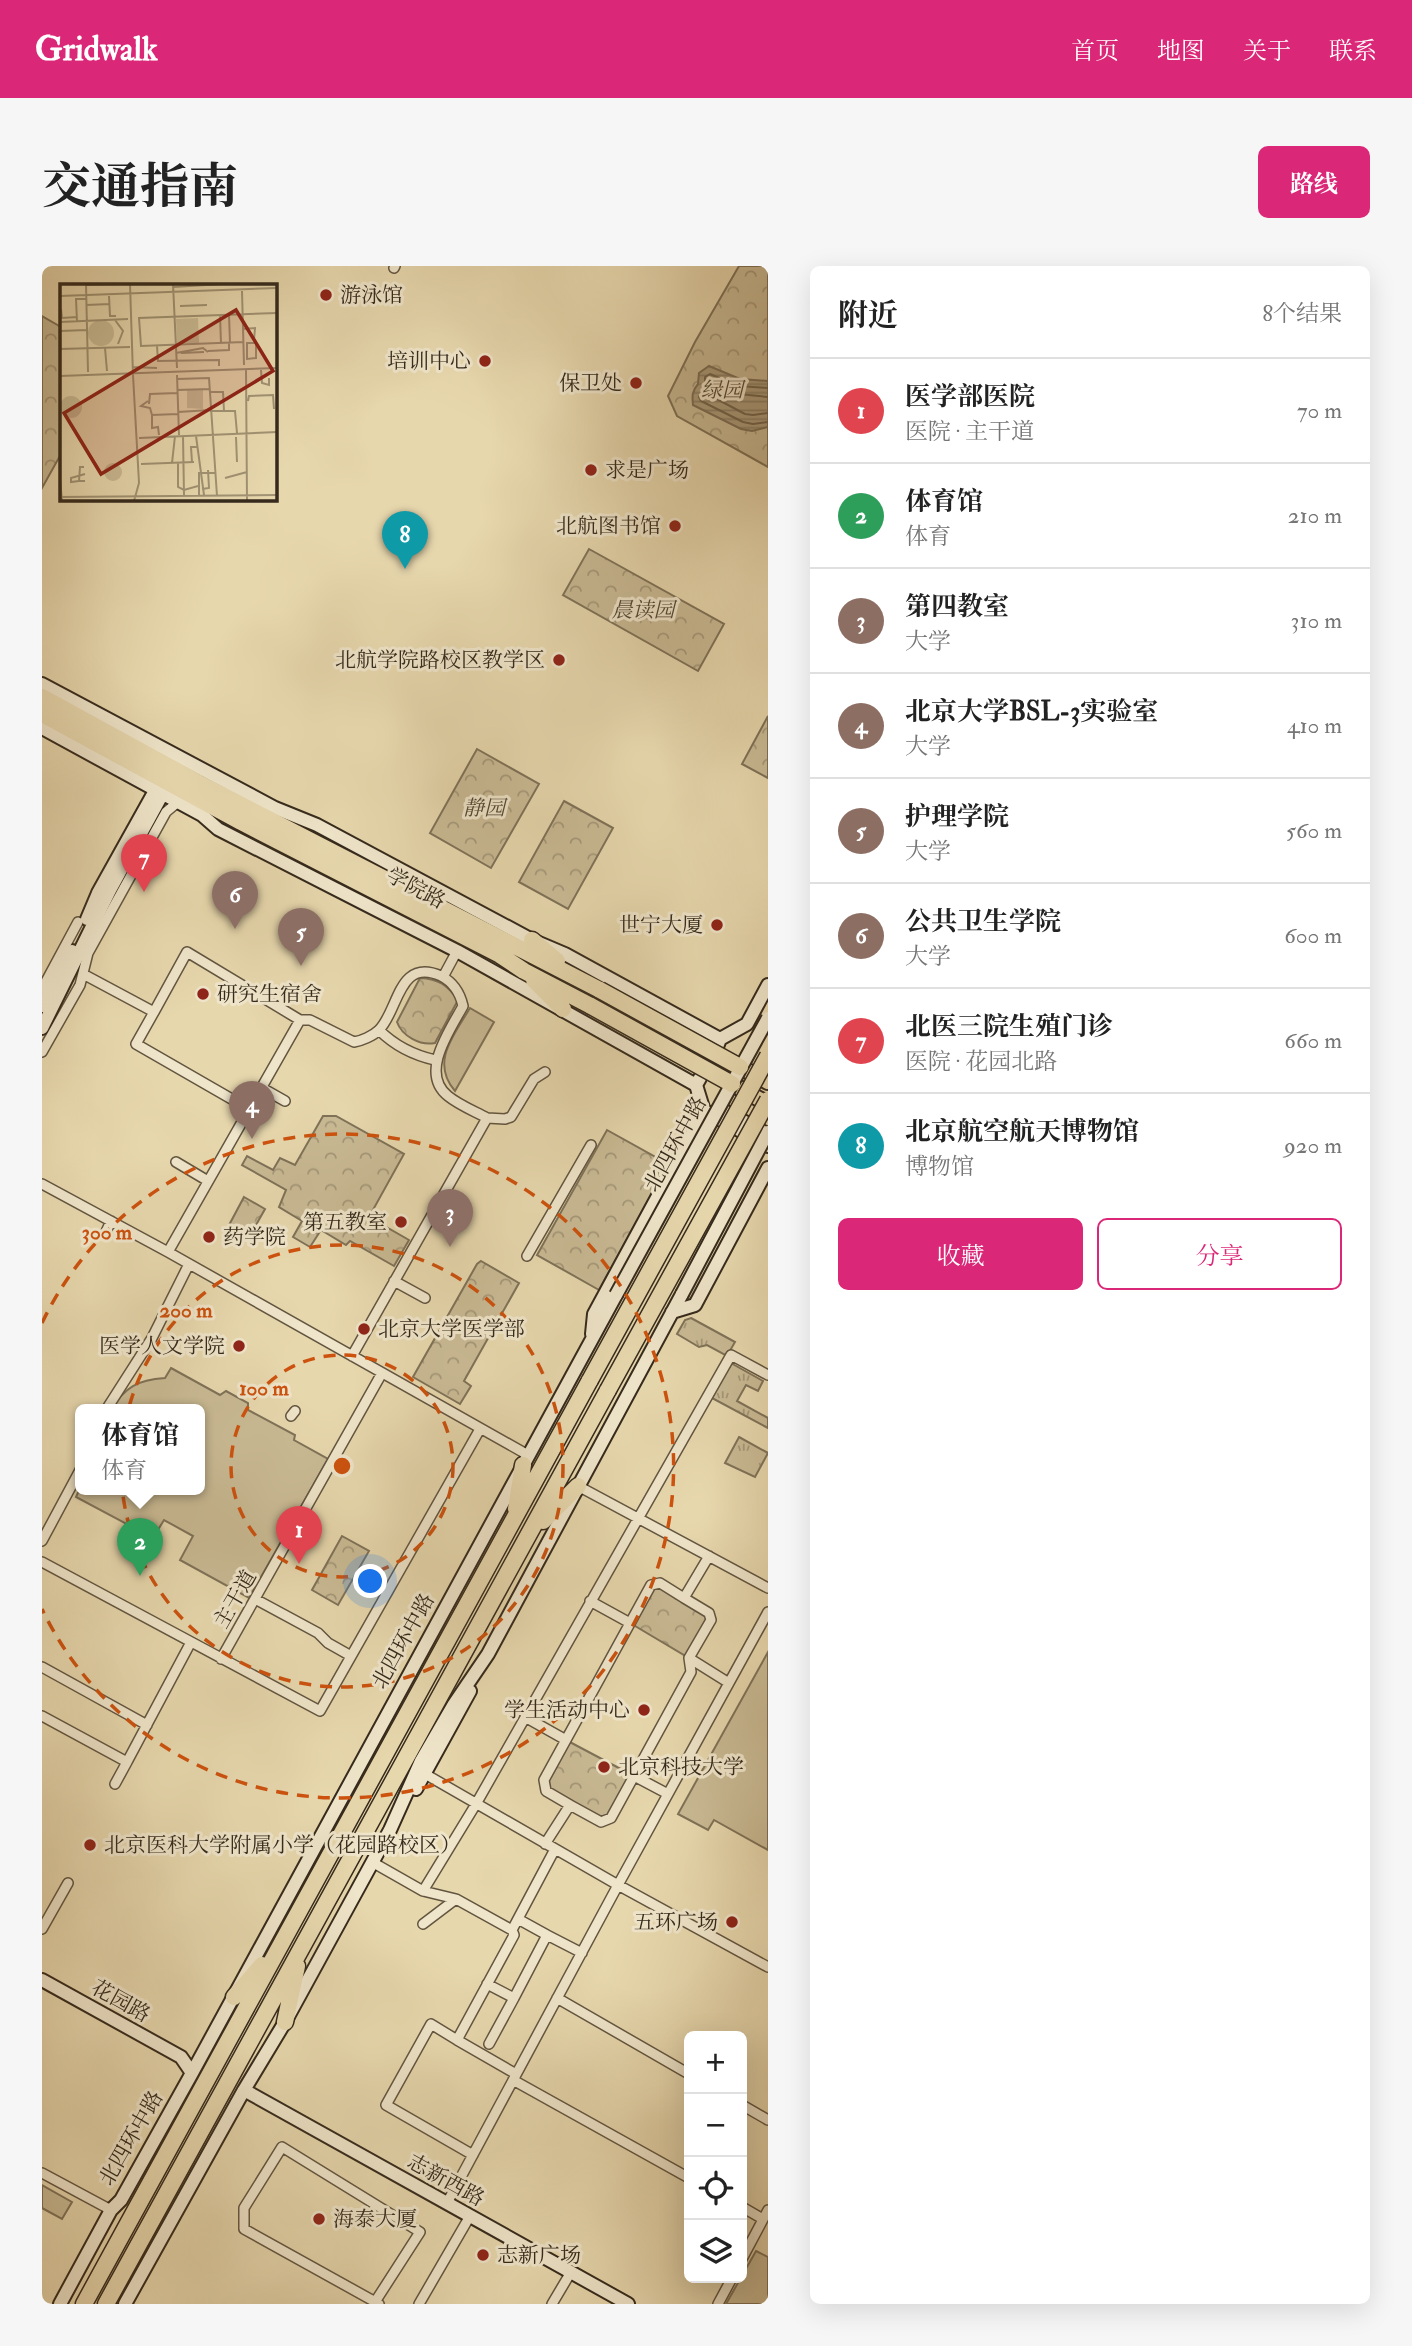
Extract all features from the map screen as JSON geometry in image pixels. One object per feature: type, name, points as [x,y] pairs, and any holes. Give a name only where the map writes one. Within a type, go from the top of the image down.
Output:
[{"type":"highway","points":[[42,694],[64,695]]},
{"type":"highway","name":"学院路","points":[[42,694],[199,783],[581,979],[740,1068]]},
{"type":"highway","name":"学院路","points":[[42,714],[240,822],[488,949],[732,1084]]},
{"type":"highway","points":[[62,726],[72,744]]},
{"type":"highway","points":[[202,816],[240,822]]},
{"type":"highway","points":[[531,940],[581,979]]},
{"type":"highway","points":[[524,971],[563,1009]]},
{"type":"highway","name":"北四环中路","points":[[83,2304],[768,1056]]},
{"type":"highway","points":[[106,2304],[768,1102]]},
{"type":"highway","points":[[514,1522],[526,1460]]},
{"type":"highway","points":[[531,1532],[578,1486]]},
{"type":"highway","points":[[233,1997],[284,1939]]},
{"type":"highway","points":[[285,2022],[302,1945]]},
{"type":"main road","name":"学院路","points":[[740,1068],[768,1082]]},
{"type":"main road","name":"学院路","points":[[732,1084],[768,1102]]},
{"type":"street","name":"学院路","points":[[42,684],[275,808],[317,825],[531,940],[565,954],[720,1039]]},
{"type":"street","name":"学院路","points":[[42,728],[159,791],[202,816],[218,829],[457,951],[696,1084]]},
{"type":"street","points":[[42,1006],[73,949],[98,893],[159,791]]},
{"type":"street","points":[[42,1028],[159,791]]},
{"type":"street","points":[[42,1052],[80,985],[88,953],[166,812],[178,802]]},
{"type":"street","points":[[42,989],[78,922]]},
{"type":"street","points":[[443,977],[457,951]]},
{"type":"street","points":[[249,1110],[136,1044],[187,952],[300,1020],[310,1020],[354,1042],[379,1030],[406,980],[417,973],[429,972],[443,977],[457,990],[463,1006],[435,1060],[441,1088],[447,1096],[487,1118],[511,1117],[534,1079],[545,1072]]},
{"type":"street","points":[[83,974],[153,1012]]},
{"type":"street","points":[[592,1341],[594,1314],[704,1111],[696,1084],[720,1039],[747,1024],[768,985]]},
{"type":"street","name":"北四环中路","points":[[60,2304],[111,2210],[121,2200],[192,2073],[768,1018]]},
{"type":"street","points":[[168,1252],[300,1020]]},
{"type":"street","points":[[747,1024],[768,1037]]},
{"type":"street","points":[[379,1030],[393,1044],[420,1057],[435,1060]]},
{"type":"street","points":[[749,1052],[768,1062]]},
{"type":"street","points":[[262,1088],[285,1101]]},
{"type":"street","points":[[719,1108],[768,1137]]},
{"type":"street","points":[[704,1111],[768,1137]]},
{"type":"street","points":[[352,1356],[487,1118]]},
{"type":"street","points":[[125,2304],[390,1830],[463,1707],[488,1654],[768,1137]]},
{"type":"street","points":[[527,1256],[591,1145]]},
{"type":"street","points":[[176,1162],[208,1181]]},
{"type":"street","points":[[672,1312],[695,1304],[768,1168]]},
{"type":"street","points":[[42,1184],[382,1373],[480,1429],[526,1460]]},
{"type":"street","points":[[105,1234],[111,1221]]},
{"type":"street","points":[[110,1404],[152,1338],[189,1264]]},
{"type":"street","points":[[394,1281],[425,1298]]},
{"type":"street","points":[[423,1891],[476,1804],[731,1355],[768,1375]]},
{"type":"street","name":"主干道","points":[[221,1658],[382,1373]]},
{"type":"street","points":[[42,1562],[320,1711],[480,1429]]},
{"type":"street","points":[[42,1541],[75,1479]]},
{"type":"street","points":[[578,1486],[768,1588]]},
{"type":"street","points":[[684,1598],[709,1556]]},
{"type":"street","points":[[660,1583],[684,1598],[709,1613],[711,1619],[689,1658],[691,1672],[611,1818],[601,1822],[545,1791],[544,1780],[651,1585],[660,1583]]},
{"type":"street","points":[[255,1599],[317,1633],[328,1643],[351,1656]]},
{"type":"street","points":[[590,1601],[630,1623]]},
{"type":"street","points":[[279,1609],[315,1629]]},
{"type":"street","points":[[447,2203],[768,1612]]},
{"type":"street","points":[[115,1784],[191,1642]]},
{"type":"street","points":[[390,1830],[421,1760],[488,1654]]},
{"type":"street","points":[[689,1658],[729,1684]]},
{"type":"street","points":[[42,1667],[147,1725]]},
{"type":"street","points":[[42,1716],[127,1762]]},
{"type":"street","points":[[525,1717],[566,1740]]},
{"type":"street","points":[[425,1774],[545,1844],[768,1967]]},
{"type":"street","points":[[634,1776],[668,1794]]},
{"type":"street","points":[[545,1844],[570,1805]]},
{"type":"street","points":[[512,1930],[555,1849]]},
{"type":"street","points":[[372,1862],[423,1891],[456,1899],[512,1930],[514,1935],[457,2040]]},
{"type":"street","points":[[42,1929],[68,1883]]},
{"type":"street","points":[[423,1924],[456,1899]]},
{"type":"street","points":[[518,1919],[582,1953]]},
{"type":"street","points":[[489,2044],[547,1935]]},
{"type":"street","name":"花园路","points":[[42,1980],[181,2056]]},
{"type":"street","points":[[487,1984],[514,1998]]},
{"type":"street","points":[[557,1998],[684,2071]]},
{"type":"street","points":[[473,2155],[386,2105],[431,2024],[515,2077],[684,2175]]},
{"type":"street","points":[[181,2056],[191,2057],[204,2051]]},
{"type":"street","points":[[181,2056],[192,2073]]},
{"type":"street","name":"志新西路","points":[[244,2090],[628,2304]]},
{"type":"street","points":[[747,2108],[768,2120]]},
{"type":"street","points":[[282,2147],[420,2232],[377,2303],[244,2229],[244,2208],[282,2147]]},
{"type":"street","points":[[42,2173],[111,2210]]},
{"type":"street","points":[[747,2209],[766,2215],[747,2250]]},
{"type":"street","points":[[419,2304],[470,2216]]},
{"type":"street","points":[[552,2304],[571,2272]]},
{"type":"street","name":"北四环中路","points":[[53,2304],[71,2282]]},
{"type":"street","points":[[718,2304],[729,2283]]},
{"type":"green space","name":"绿园","points":[[739,266],[768,266],[768,467],[677,416],[668,396],[695,342]]},
{"type":"green space","points":[[42,316],[60,326],[60,456],[42,488]]},
{"type":"green space","name":"晨读园","points":[[589,549],[724,624],[698,671],[563,595]]},
{"type":"green space","points":[[768,716],[768,778],[742,764]]},
{"type":"green space","name":"静园","points":[[477,749],[539,784],[491,868],[430,833]]},
{"type":"green space","name":"静园","points":[[564,801],[613,828],[568,909],[519,882]]},
{"type":"green space","points":[[420,978],[442,984],[458,1000],[435,1043],[412,1039],[403,1032],[397,1022]]},
{"type":"green space","points":[[470,1008],[494,1022],[455,1091],[448,1080],[445,1059],[452,1038]]},
{"type":"green space","points":[[323,1116],[336,1116],[404,1154],[369,1217],[409,1240],[394,1266],[350,1241],[346,1245],[321,1230],[310,1247],[293,1237],[302,1221],[279,1207],[286,1190],[242,1165],[247,1156],[273,1170],[280,1158],[295,1165]]},
{"type":"green space","points":[[607,1130],[668,1164],[599,1290],[537,1255]]},
{"type":"green space","points":[[244,1197],[265,1209],[248,1239],[228,1227]]},
{"type":"green space","points":[[481,1261],[519,1283],[464,1381],[471,1386],[460,1404],[413,1377]]},
{"type":"green space","points":[[691,1318],[735,1342],[727,1356],[707,1345],[699,1347],[677,1334],[685,1320]]},
{"type":"green space","points":[[729,1362],[763,1381],[758,1391],[746,1385],[737,1401],[768,1418],[768,1428],[712,1398]]},
{"type":"green space","points":[[171,1368],[220,1395],[226,1391],[248,1403],[248,1410],[295,1435],[294,1440],[328,1459],[249,1598],[180,1560],[193,1536],[164,1520],[153,1538],[76,1497],[205,1495],[205,1404],[114,1404],[133,1386],[165,1378]]},
{"type":"green space","points":[[739,1437],[768,1453],[755,1477],[725,1463]]},
{"type":"green space","points":[[342,1536],[369,1551],[338,1605],[312,1590]]},
{"type":"green space","points":[[660,1583],[709,1613],[689,1658],[630,1623],[651,1585]]},
{"type":"green space","points":[[768,1652],[768,1850],[714,1820],[708,1830],[678,1814]]},
{"type":"green space","points":[[566,1740],[634,1776],[611,1818],[601,1822],[546,1791],[544,1780]]},
{"type":"green space","points":[[42,2185],[72,2202],[62,2219],[42,2208]]},
{"type":"green space","points":[[756,2251],[768,2257],[768,2304],[726,2304],[738,2283],[747,2283],[747,2267]]},
{"type":"water","points":[[709,366],[740,379],[768,381],[768,427],[752,431],[741,429],[693,405],[699,373]]},
{"type":"place","name":"游泳馆","points":[[326,295]]},
{"type":"place","name":"培训中心","points":[[485,361]]},
{"type":"place","name":"保卫处","points":[[636,383]]},
{"type":"place","name":"求是广场","points":[[591,470]]},
{"type":"place","name":"北航图书馆","points":[[675,526]]},
{"type":"place","name":"北京航空航天博物馆","points":[[405,569]]},
{"type":"place","name":"北航学院路校区教学区","points":[[559,660]]},
{"type":"place","name":"北医三院生殖门诊","points":[[144,892]]},
{"type":"place","name":"世宁大厦","points":[[717,925]]},
{"type":"place","name":"公共卫生学院","points":[[235,929]]},
{"type":"place","name":"护理学院","points":[[301,966]]},
{"type":"place","name":"研究生宿舍","points":[[203,994]]},
{"type":"place","name":"北京大学BSL-3实验室","points":[[252,1139]]},
{"type":"place","name":"第五教室","points":[[401,1222]]},
{"type":"place","name":"药学院","points":[[209,1237]]},
{"type":"place","name":"第四教室","points":[[450,1247]]},
{"type":"place","name":"北京大学医学部","points":[[364,1329]]},
{"type":"place","name":"医学人文学院","points":[[239,1346]]},
{"type":"place","name":"医学部医院","points":[[299,1564]]},
{"type":"place","name":"体育馆","points":[[140,1576]]},
{"type":"place","name":"学生活动中心","points":[[644,1710]]},
{"type":"place","name":"北京科技大学","points":[[604,1767]]},
{"type":"place","name":"北京医科大学附属小学（花园路校区）","points":[[90,1845]]},
{"type":"place","name":"五环广场","points":[[732,1922]]},
{"type":"place","name":"海泰大厦","points":[[319,2219]]},
{"type":"place","name":"志新广场","points":[[483,2255]]}]
